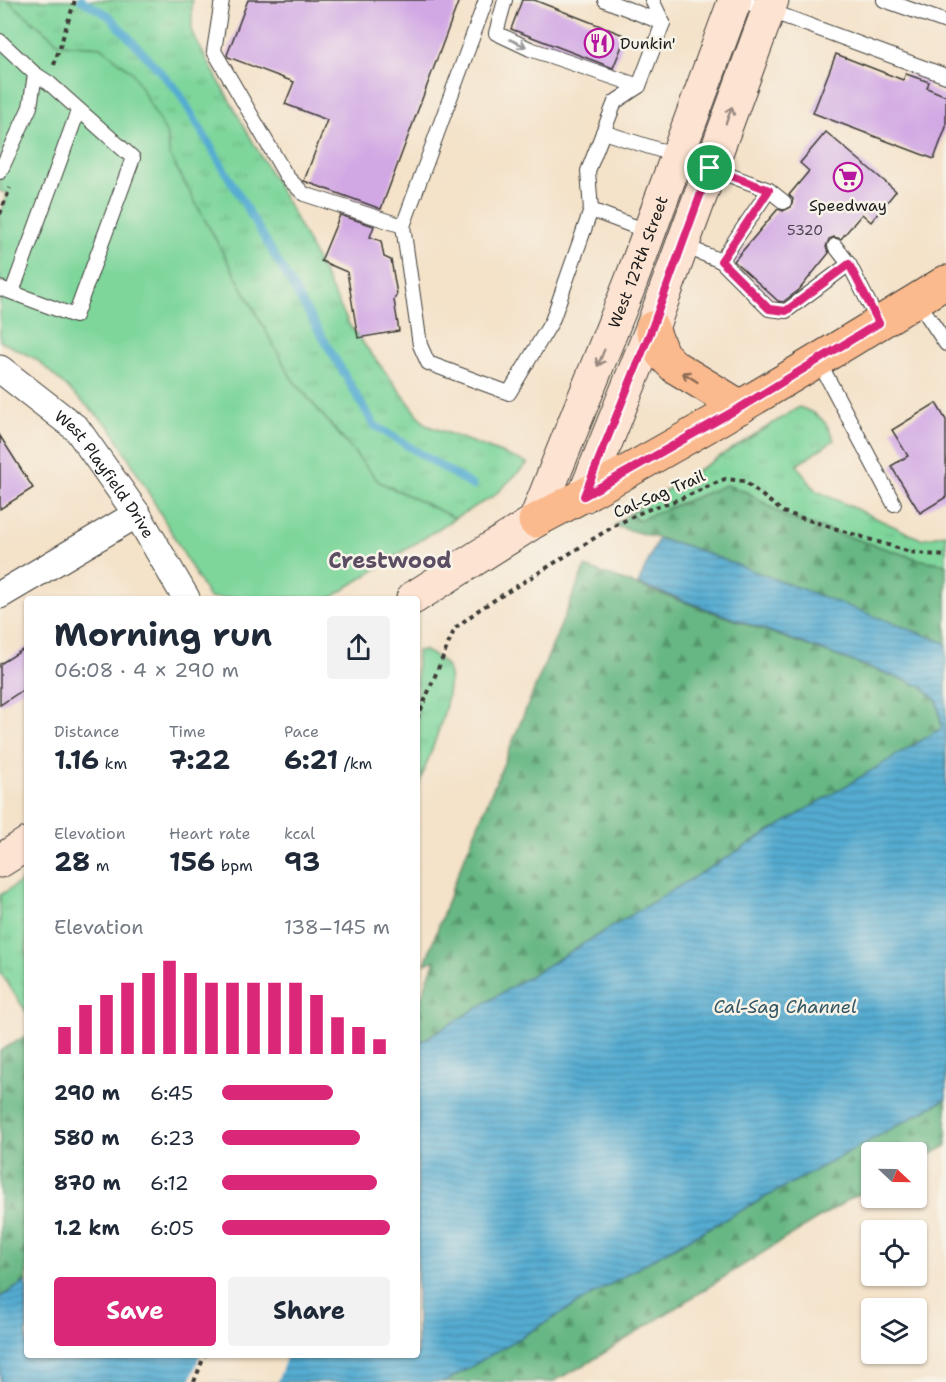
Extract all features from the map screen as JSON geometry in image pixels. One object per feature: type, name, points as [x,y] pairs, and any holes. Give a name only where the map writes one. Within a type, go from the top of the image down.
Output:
[{"type":"main road","name":"West 127th Street","points":[[535,521],[649,232],[735,0]]},
{"type":"main road","points":[[584,496],[652,328],[710,168],[760,3]]},
{"type":"main road","points":[[417,596],[535,521],[584,496],[741,407],[946,282]]},
{"type":"main road","points":[[652,328],[662,354],[675,367],[741,407]]},
{"type":"main road","points":[[0,861],[24,846]]},
{"type":"street","name":"West Playfield Drive","points":[[0,369],[77,429],[137,514],[185,596]]},
{"type":"street","points":[[0,595],[137,514]]},
{"type":"lane","points":[[222,0],[214,51],[287,177],[304,194],[403,226]]},
{"type":"lane","points":[[486,0],[403,226],[420,345],[428,363],[509,393],[552,321],[591,210],[588,171],[615,102],[639,86],[663,22],[652,0]]},
{"type":"lane","points":[[505,0],[496,33],[530,49],[639,86]]},
{"type":"lane","points":[[605,0],[663,22]]},
{"type":"lane","points":[[884,0],[946,22]]},
{"type":"lane","points":[[760,3],[946,76]]},
{"type":"lane","points":[[0,41],[133,158],[75,316],[6,290],[78,111]]},
{"type":"lane","points":[[0,172],[30,107],[35,74]]},
{"type":"lane","points":[[603,132],[678,156]]},
{"type":"lane","points":[[710,168],[769,190],[784,201]]},
{"type":"lane","points":[[721,261],[769,190]]},
{"type":"lane","points":[[591,210],[649,232]]},
{"type":"lane","points":[[682,245],[721,261],[769,309],[786,311],[849,264]]},
{"type":"lane","points":[[835,246],[849,264],[879,323]]},
{"type":"lane","points":[[917,300],[946,344]]},
{"type":"lane","points":[[818,360],[894,504]]},
{"type":"path","points":[[60,44],[75,0]]},
{"type":"path","name":"Cal-Sag Trail","points":[[420,712],[456,628],[480,609],[614,526],[644,511],[680,499],[725,479],[744,481],[783,512],[909,552],[946,556]]},
{"type":"path","points":[[194,1382],[203,1358]]},
{"type":"green space","points":[[0,0],[7,0],[60,44],[101,47],[132,72],[166,133],[170,156],[292,379],[379,482],[455,518],[334,596],[208,596],[112,429],[36,359],[0,341],[0,214],[8,194],[0,191]]},
{"type":"green space","points":[[7,0],[192,0],[192,33],[295,217],[350,326],[426,425],[528,463],[494,496],[455,518],[379,482],[292,379],[170,156],[166,133],[101,47],[60,44]]},
{"type":"green space","points":[[799,407],[812,412],[821,419],[834,440],[797,465],[815,490],[921,539],[946,534],[946,564],[921,560],[786,517],[749,493],[726,485],[636,521],[631,512]]},
{"type":"green space","points":[[726,485],[749,493],[786,517],[921,560],[946,564],[946,643],[687,546],[614,526],[631,512],[637,521]]},
{"type":"green space","points":[[585,567],[921,686],[937,701],[942,728],[420,1042],[420,1001],[435,960],[425,964],[454,883]]},
{"type":"green space","points":[[420,650],[434,655],[444,663],[448,670],[449,681],[448,696],[439,730],[420,781]]},
{"type":"green space","points":[[24,880],[24,1008],[0,972],[0,895]]},
{"type":"green space","points":[[24,1037],[24,1283],[0,1297],[0,1051]]},
{"type":"green space","points":[[946,1099],[946,1146],[927,1156],[927,1142],[867,1142]]},
{"type":"green space","points":[[861,1145],[861,1192],[588,1363],[552,1382],[445,1382],[665,1252]]},
{"type":"water","name":"Cal-Sag Channel","points":[[658,539],[687,546],[946,643],[946,1099],[867,1142],[861,1142],[861,1145],[665,1252],[445,1382],[0,1382],[0,1297],[24,1283],[24,1358],[420,1358],[420,1042],[942,728],[937,701],[921,686],[638,584]]},
{"type":"pier","points":[[199,1358],[286,1358],[277,1382],[190,1382]]},
{"type":"building","points":[[248,0],[459,0],[381,209],[304,181],[327,120],[285,104],[294,82],[228,57]]},
{"type":"building","points":[[522,0],[534,0],[626,36],[613,68],[511,29]]},
{"type":"building","points":[[836,54],[903,80],[906,74],[929,82],[927,88],[946,96],[946,127],[934,159],[813,113]]},
{"type":"building","name":"Speedway","points":[[826,132],[896,191],[871,222],[862,214],[841,239],[834,237],[829,239],[826,247],[829,253],[799,290],[783,302],[778,301],[734,261],[778,209],[783,211],[791,207],[793,199],[789,195],[809,171],[800,163]]},
{"type":"building","points":[[340,215],[374,226],[370,237],[381,241],[384,257],[391,260],[397,294],[394,300],[399,331],[358,338],[347,272],[321,261]]},
{"type":"building","points":[[936,403],[946,420],[946,497],[920,513],[891,466],[908,456],[892,430]]},
{"type":"building","points":[[0,436],[33,488],[0,509]]},
{"type":"building","points":[[24,649],[24,689],[0,705],[0,664]]},
{"type":"waterway","points":[[81,0],[109,16],[178,91],[374,425],[473,486]]},
{"type":"place","name":"Dunkin'","points":[[599,43]]},
{"type":"place","name":"Speedway","points":[[848,177]]},
{"type":"district","name":"Crestwood","points":[[390,560]]},
{"type":"route","points":[[710,168],[769,190],[721,261],[769,309],[786,311],[849,264],[879,323],[741,407],[584,496],[652,328],[710,168]]}]
